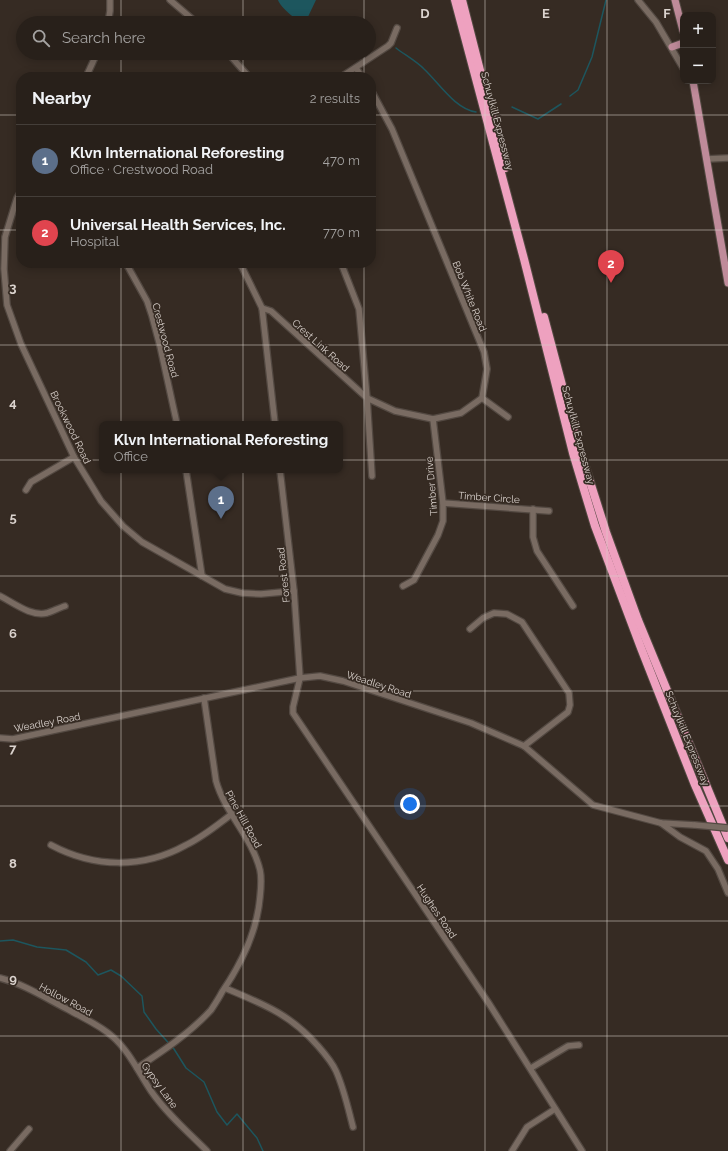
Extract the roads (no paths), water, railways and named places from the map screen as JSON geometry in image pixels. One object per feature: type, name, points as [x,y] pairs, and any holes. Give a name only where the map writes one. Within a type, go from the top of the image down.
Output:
[{"type":"highway","name":"Schuylkill Expressway","points":[[455,0],[520,244],[573,453],[595,526],[695,785],[728,860]]},
{"type":"highway","name":"Schuylkill Expressway","points":[[462,0],[574,433],[606,532],[638,620],[728,838]]},
{"type":"main road","points":[[675,0],[680,19]]},
{"type":"main road","points":[[672,47],[680,44]]},
{"type":"main road","points":[[693,84],[728,283]]},
{"type":"street","points":[[109,16],[110,0]]},
{"type":"street","points":[[170,0],[189,16]]},
{"type":"street","points":[[638,0],[656,22],[680,62]]},
{"type":"street","points":[[376,53],[391,43],[397,28]]},
{"type":"street","points":[[88,72],[94,60]]},
{"type":"street","points":[[234,60],[245,72]]},
{"type":"street","points":[[349,72],[365,60]]},
{"type":"street","points":[[356,68],[359,72]]},
{"type":"street","name":"Bob White Road","points":[[376,99],[392,129],[484,352],[487,369],[482,398]]},
{"type":"street","points":[[707,159],[728,158]]},
{"type":"street","name":"Brookwood Road","points":[[16,198],[5,237],[4,269],[7,305],[21,344],[74,457],[101,501],[123,526],[142,542],[225,589],[242,593],[261,594],[294,591]]},
{"type":"street","name":"Crestwood Road","points":[[129,268],[147,301],[152,316],[176,421]]},
{"type":"street","points":[[242,268],[262,308],[275,421]]},
{"type":"street","points":[[343,268],[359,309],[372,476]]},
{"type":"street","name":"Crest Link Road","points":[[262,308],[271,311],[367,398]]},
{"type":"street","points":[[367,398],[395,411],[433,419],[461,413],[482,398],[508,417]]},
{"type":"street","name":"Timber Drive","points":[[403,586],[414,580],[438,535],[443,521],[443,502],[433,419]]},
{"type":"street","points":[[26,490],[31,482],[74,457]]},
{"type":"street","points":[[186,473],[202,576]]},
{"type":"street","name":"Forest Road","points":[[280,473],[294,591],[300,678]]},
{"type":"street","name":"Timber Circle","points":[[443,502],[549,510]]},
{"type":"street","name":"Timber Circle","points":[[533,509],[533,537],[537,551],[574,606]]},
{"type":"street","points":[[0,596],[29,612],[35,613],[47,613],[65,606]]},
{"type":"street","points":[[470,629],[483,618],[494,613],[507,614],[522,622],[569,693],[570,705],[568,712],[524,746]]},
{"type":"street","name":"Weadley Road","points":[[0,738],[13,739],[300,678],[320,676],[343,681],[471,723],[524,746],[593,805],[661,823],[728,828]]},
{"type":"street","name":"Hughes Road","points":[[300,678],[293,707],[293,713],[297,720],[463,965],[531,1068],[582,1151]]},
{"type":"street","name":"Pine Hill Road","points":[[137,1068],[180,1038],[211,1009],[240,964],[253,935],[259,909],[261,886],[260,870],[248,840],[219,791],[216,780],[204,698]]},
{"type":"street","points":[[50,845],[70,855],[96,861],[111,863],[138,862],[164,856],[188,845],[232,814]]},
{"type":"street","points":[[661,823],[680,837],[706,851],[718,869],[728,893]]},
{"type":"street","name":"Hollow Road","points":[[0,978],[13,982],[38,994],[96,1025],[119,1043]]},
{"type":"street","points":[[225,988],[263,1004],[290,1019],[307,1034],[324,1053],[335,1070],[343,1090],[353,1127]]},
{"type":"street","name":"Gypsy Lane","points":[[119,1043],[166,1111],[207,1151]]},
{"type":"street","points":[[531,1068],[568,1046],[579,1045]]},
{"type":"street","points":[[512,1151],[527,1127],[555,1109]]},
{"type":"street","points":[[10,1151],[29,1129]]},
{"type":"water","points":[[278,0],[316,0],[308,16],[292,16]]},
{"type":"waterway","points":[[570,96],[578,90],[592,57],[606,0]]},
{"type":"waterway","points":[[396,48],[421,66],[454,101],[468,110],[476,112]]},
{"type":"waterway","points":[[512,107],[538,119],[561,104]]},
{"type":"waterway","points":[[0,941],[13,940],[37,947],[66,950],[86,962],[98,975],[111,970],[121,976],[142,996],[144,1012],[156,1029],[174,1049],[186,1068],[204,1082],[217,1112],[227,1125],[237,1114],[257,1138],[263,1151]]},
{"type":"place","name":"Universal Health Services, Inc.","points":[[611,283]]},
{"type":"place","name":"Klvn International Reforesting","points":[[221,519]]}]
